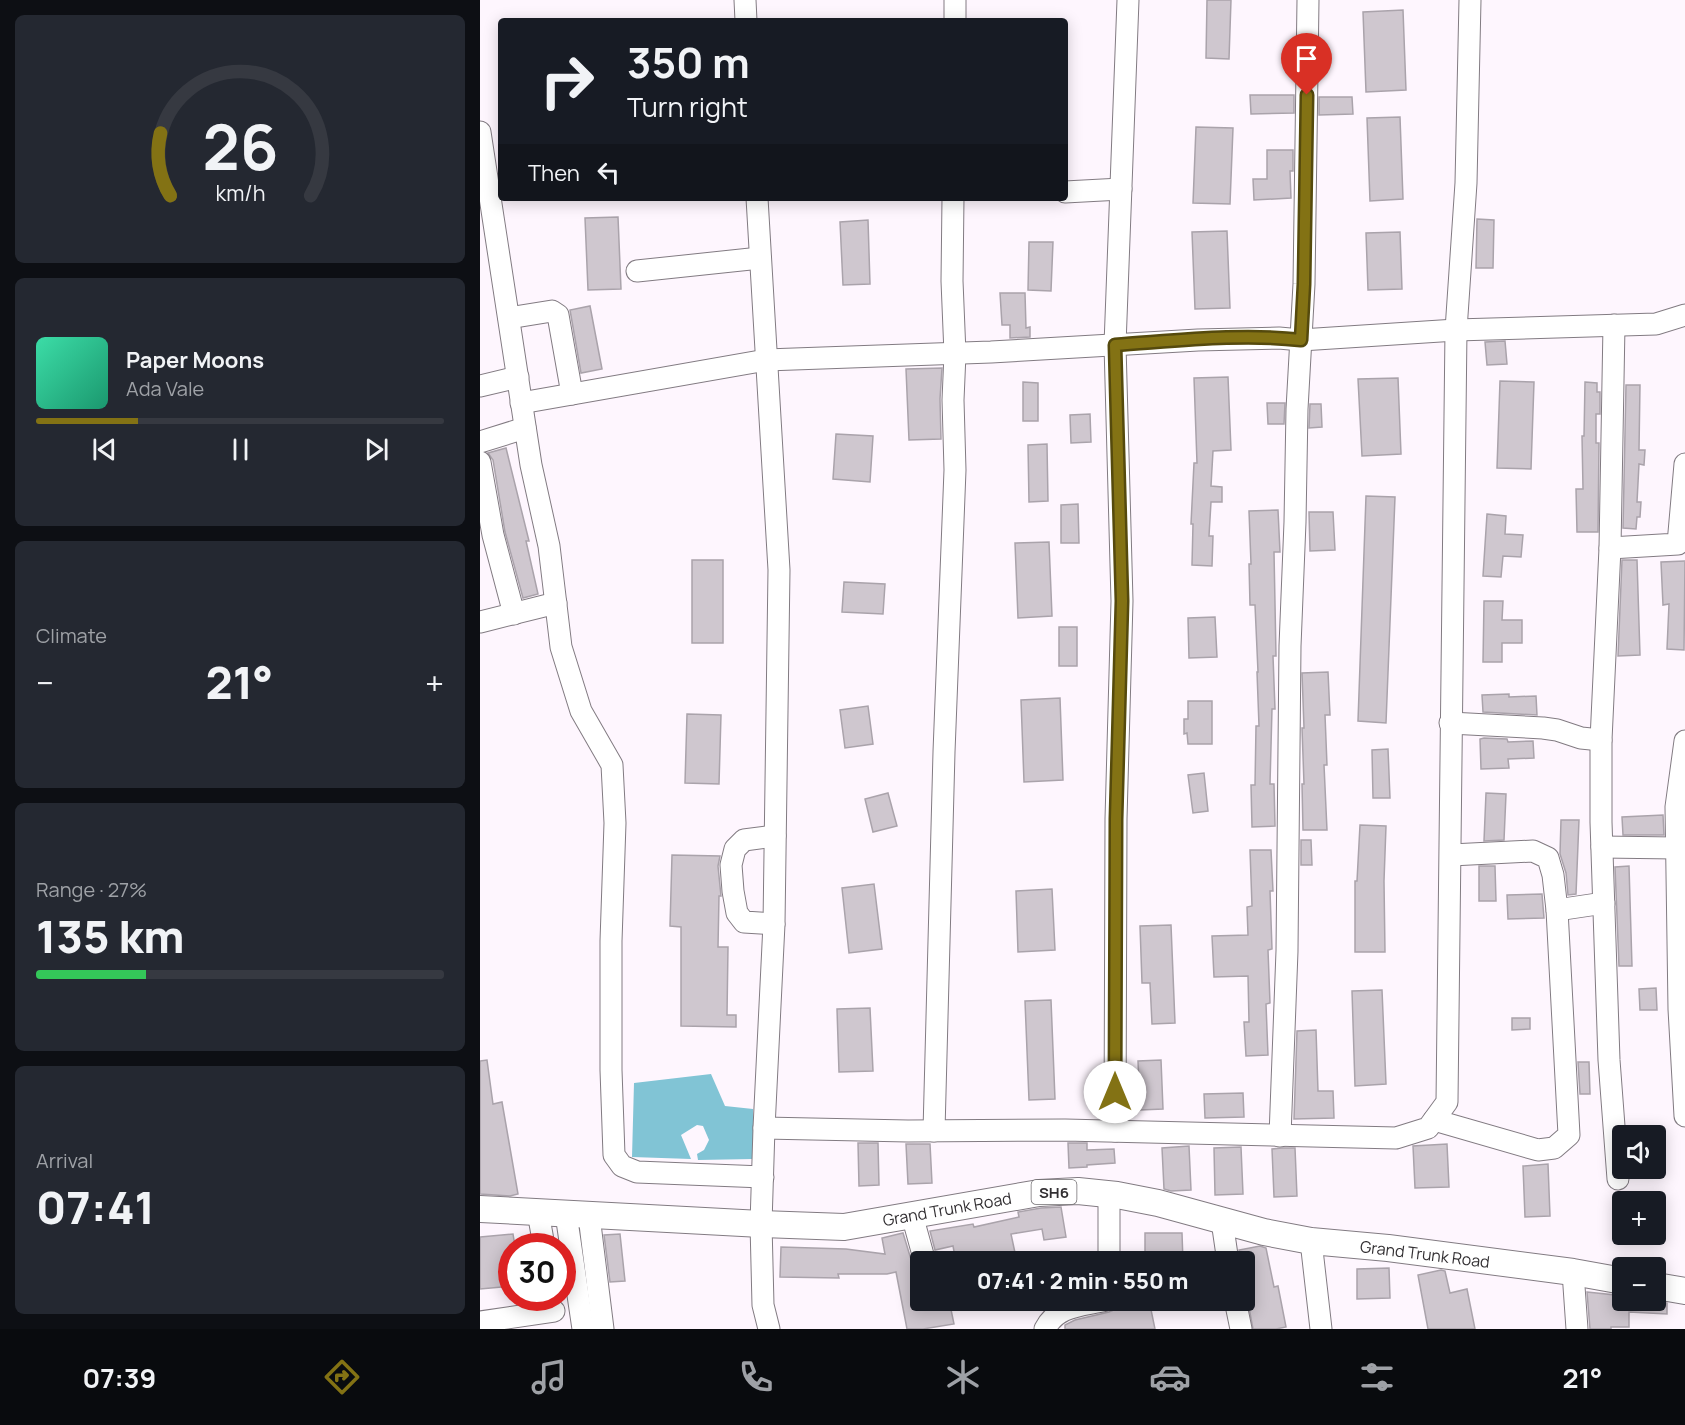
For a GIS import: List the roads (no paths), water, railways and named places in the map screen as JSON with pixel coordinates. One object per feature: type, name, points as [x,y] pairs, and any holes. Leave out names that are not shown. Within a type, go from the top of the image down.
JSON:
[{"type":"main road","name":"Grand Trunk Road","points":[[480,1209],[844,1227],[1039,1193],[1078,1191],[1158,1203],[1264,1233],[1311,1241],[1388,1248],[1612,1279]]},
{"type":"main road","points":[[1666,1288],[1685,1291]]},
{"type":"street","points":[[745,0],[746,18]]},
{"type":"street","points":[[955,0],[955,18]]},
{"type":"street","points":[[1115,1131],[1117,807],[1122,601],[1115,345],[1128,0]]},
{"type":"street","points":[[1280,1136],[1287,951],[1290,646],[1297,409],[1304,272],[1308,0]]},
{"type":"street","points":[[764,1128],[1115,1131],[1396,1138],[1428,1128],[1447,1102],[1456,330],[1466,183],[1470,0]]},
{"type":"street","points":[[480,132],[531,465],[549,546],[561,647],[580,711],[612,765],[615,823],[611,941],[611,1070],[614,1155],[621,1166],[637,1172],[763,1177]]},
{"type":"street","points":[[1068,192],[1121,189]]},
{"type":"street","points":[[757,201],[779,570],[774,924],[761,1224],[763,1305],[769,1329]]},
{"type":"street","points":[[934,1131],[955,470],[953,201]]},
{"type":"street","points":[[637,271],[760,258]]},
{"type":"street","points":[[509,318],[552,311],[558,315],[571,387]]},
{"type":"street","points":[[480,387],[520,390],[571,387],[766,360],[955,354],[1244,339],[1301,340],[1456,330],[1656,324],[1685,315]]},
{"type":"street","points":[[1614,325],[1610,548],[1601,740],[1609,1060],[1614,1125]]},
{"type":"street","points":[[480,442],[525,428]]},
{"type":"street","points":[[480,462],[493,535],[514,614]]},
{"type":"street","points":[[1610,548],[1677,544],[1685,464]]},
{"type":"street","points":[[480,622],[556,603]]},
{"type":"street","points":[[1450,723],[1543,728],[1581,738],[1601,740]]},
{"type":"street","points":[[1685,741],[1676,807],[1676,848],[1682,933],[1685,1116]]},
{"type":"street","points":[[774,924],[744,922],[737,913],[731,865],[735,849],[744,840],[775,836]]},
{"type":"street","points":[[1602,847],[1676,848]]},
{"type":"street","points":[[1434,1120],[1538,1150],[1554,1148],[1569,1135],[1557,910],[1553,875],[1548,858],[1533,850],[1451,855]]},
{"type":"street","points":[[1557,910],[1604,903]]},
{"type":"street","points":[[1109,1194],[1109,1251]]},
{"type":"street","points":[[538,1212],[542,1233]]},
{"type":"street","points":[[577,1215],[583,1329]]},
{"type":"street","points":[[577,1215],[603,1329]]},
{"type":"street","points":[[912,1215],[922,1251]]},
{"type":"street","points":[[1222,1221],[1226,1251]]},
{"type":"street","points":[[1311,1241],[1321,1329]]},
{"type":"street","points":[[1573,1272],[1577,1329]]},
{"type":"street","points":[[1045,1329],[1059,1311]]},
{"type":"street","points":[[1237,1311],[1241,1329]]},
{"type":"street","points":[[480,1322],[555,1312]]},
{"type":"water","points":[[711,1074],[725,1106],[753,1109],[753,1159],[698,1160],[697,1154],[704,1150],[709,1140],[703,1126],[697,1125],[681,1135],[691,1159],[632,1157],[634,1083]]}]
